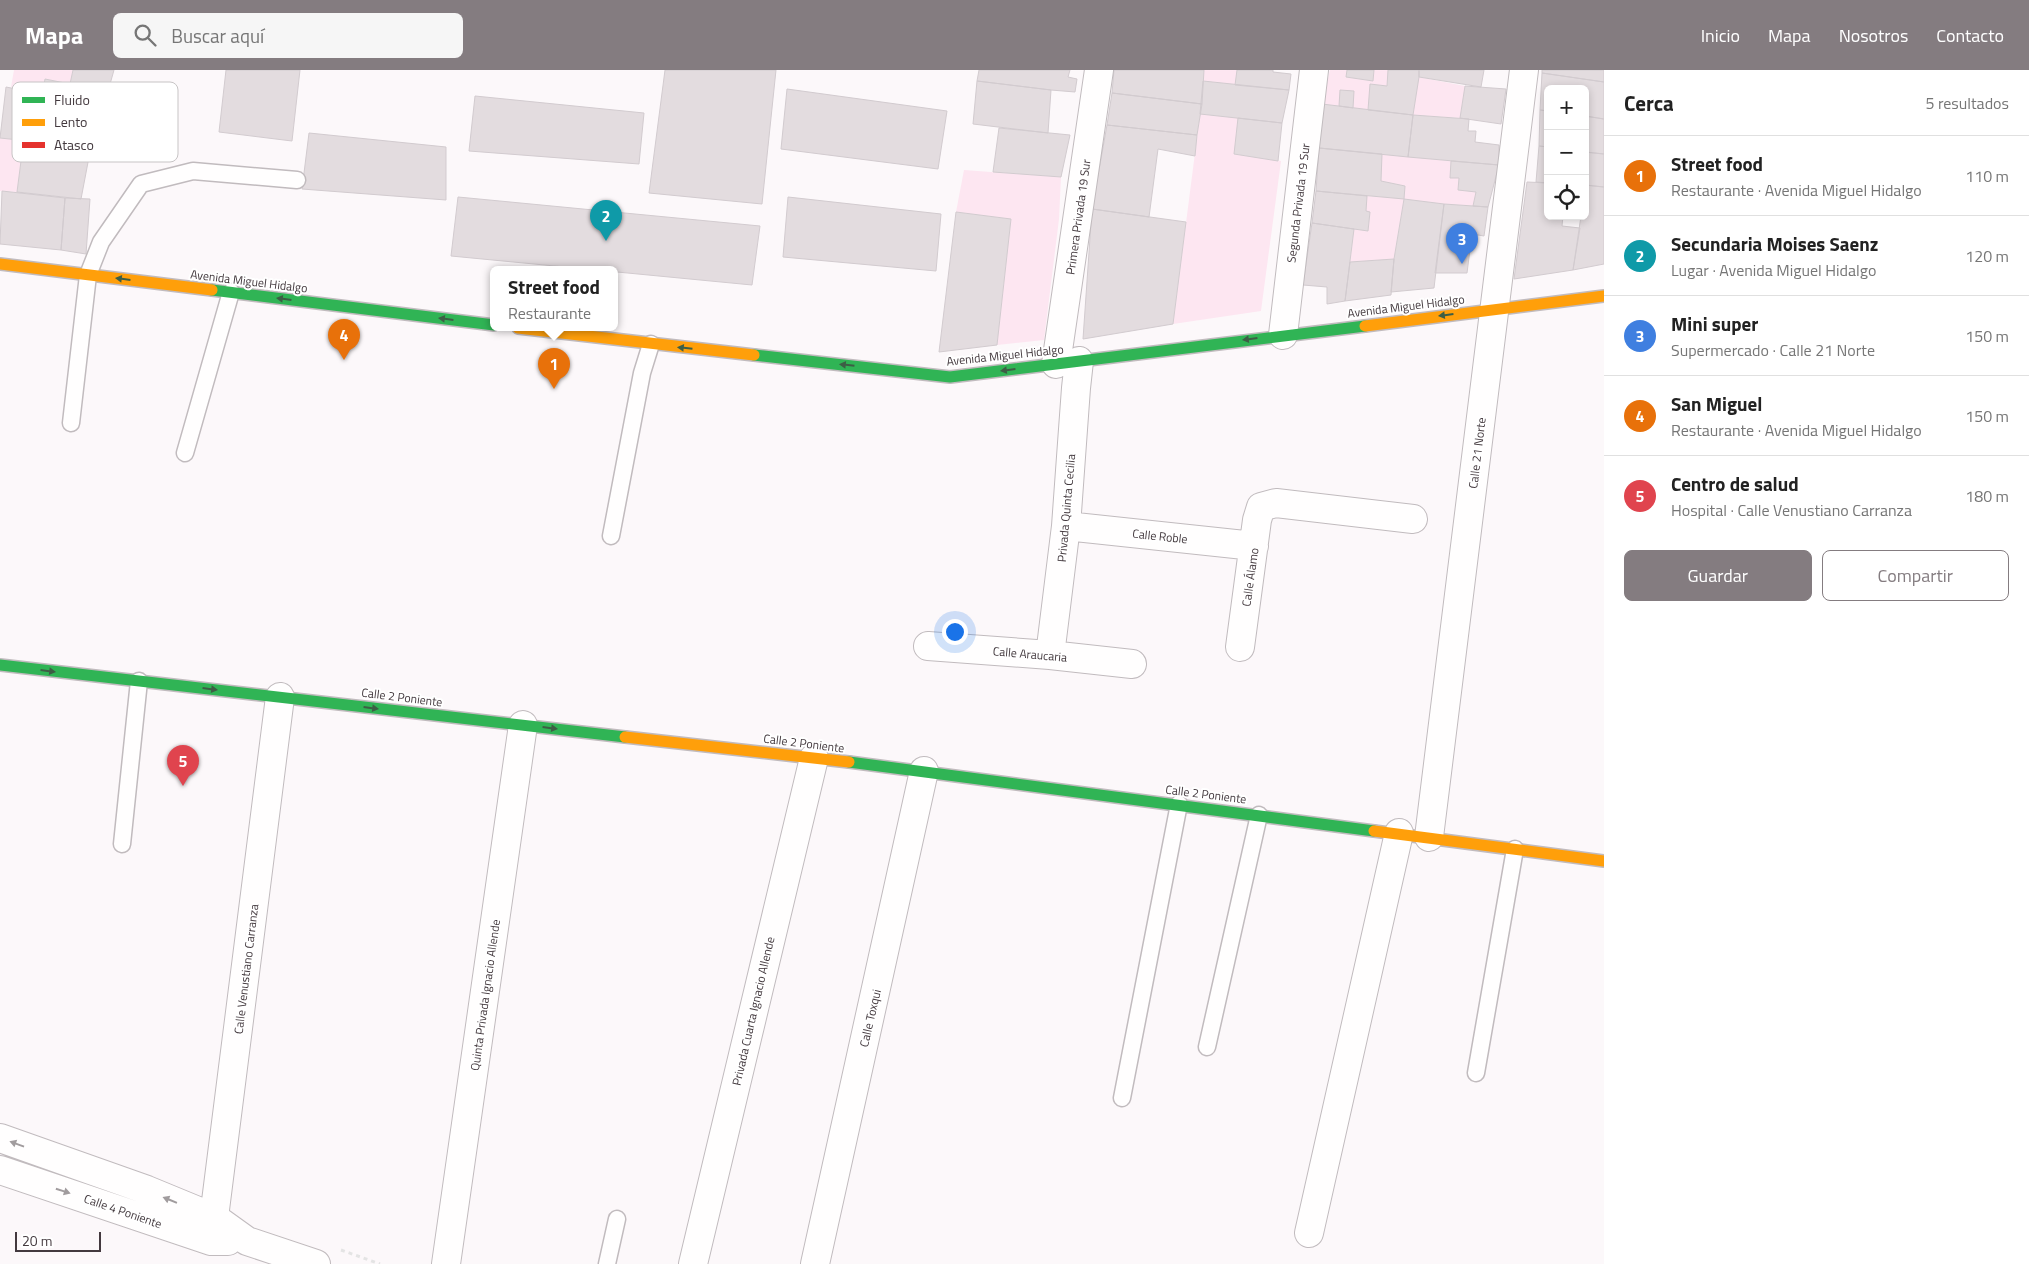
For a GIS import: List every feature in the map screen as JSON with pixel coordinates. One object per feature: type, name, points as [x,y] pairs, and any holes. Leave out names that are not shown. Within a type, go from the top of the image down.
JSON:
[{"type":"street","name":"Primera Privada 19 Sur","points":[[1068,362],[1099,70]]},
{"type":"street","name":"Segunda Privada 19 Sur","points":[[1283,335],[1314,70]]},
{"type":"street","name":"Calle 21 Norte","points":[[1429,837],[1524,70]]},
{"type":"street","name":"Avenida Miguel Hidalgo","points":[[0,264],[490,324]]},
{"type":"street","name":"Avenida Miguel Hidalgo","points":[[543,331],[950,377],[1604,296]]},
{"type":"street","name":"Privada Quinta Cecilia","points":[[1050,654],[1066,526],[1076,388],[1068,362]]},
{"type":"street","name":"Calle Álamo","points":[[1240,646],[1261,507],[1276,504],[1413,518]]},
{"type":"street","name":"Calle Roble","points":[[1066,526],[1254,546]]},
{"type":"street","name":"Calle Araucaria","points":[[928,646],[1050,654],[1132,664]]},
{"type":"street","name":"Calle 2 Poniente","points":[[0,665],[924,771],[1604,861]]},
{"type":"street","name":"Calle Venustiano Carranza","points":[[213,1229],[280,697]]},
{"type":"street","name":"Quinta Privada Ignacio Allende","points":[[446,1264],[523,725]]},
{"type":"street","name":"Privada Cuarta Ignacio Allende","points":[[693,1264],[814,758]]},
{"type":"street","name":"Calle Toxqui","points":[[815,1264],[924,771]]},
{"type":"street","points":[[1309,1233],[1399,833]]},
{"type":"street","points":[[0,1138],[147,1190],[213,1229]]},
{"type":"street","name":"Calle 4 Poniente","points":[[0,1170],[213,1229],[316,1264]]},
{"type":"lane","points":[[71,423],[88,275],[101,242],[141,184],[193,171],[297,180]]},
{"type":"lane","points":[[185,453],[231,292]]},
{"type":"lane","points":[[610,536],[642,373],[651,344]]},
{"type":"lane","points":[[122,844],[139,681]]},
{"type":"lane","points":[[1122,1098],[1179,804]]},
{"type":"lane","points":[[1207,1047],[1259,814]]},
{"type":"lane","points":[[1476,1073],[1515,849]]},
{"type":"lane","points":[[607,1264],[617,1219]]},
{"type":"shaded area","points":[[14,70],[73,70],[70,82],[45,79],[44,82],[12,82],[11,87]]},
{"type":"shaded area","points":[[1204,70],[1237,70],[1235,85],[1203,81]]},
{"type":"shaded area","points":[[1330,70],[1347,70],[1346,77],[1373,81],[1374,70],[1388,70],[1387,86],[1371,84],[1368,110],[1353,108],[1353,91],[1341,90],[1339,106],[1322,104]]},
{"type":"shaded area","points":[[1419,77],[1465,86],[1460,118],[1413,115]]},
{"type":"shaded area","points":[[1200,114],[1238,118],[1234,154],[1281,161],[1261,311],[1173,324]]},
{"type":"shaded area","points":[[0,138],[12,139],[12,162],[21,162],[17,192],[0,191]]},
{"type":"shaded area","points":[[1382,154],[1451,161],[1450,177],[1459,178],[1458,190],[1476,192],[1473,206],[1404,199],[1394,259],[1350,262],[1354,229],[1368,231],[1370,213],[1366,211],[1367,196],[1404,198],[1405,186],[1381,181]]},
{"type":"shaded area","points":[[964,170],[1061,177],[1059,219],[1044,340],[997,345],[1011,219],[956,212]]},
{"type":"building","points":[[73,70],[114,70],[111,82],[70,82]]},
{"type":"building","points":[[226,70],[300,70],[292,141],[219,132]]},
{"type":"building","points":[[665,70],[776,70],[762,204],[649,193]]},
{"type":"building","points":[[979,70],[1070,70],[1068,77],[1077,79],[1075,92],[977,81]]},
{"type":"building","points":[[1114,70],[1204,70],[1202,104],[1112,93]]},
{"type":"building","points":[[1237,70],[1273,70],[1273,72],[1291,74],[1289,90],[1235,85]]},
{"type":"building","points":[[1347,70],[1374,70],[1373,81],[1346,77]]},
{"type":"building","points":[[1388,70],[1419,70],[1413,115],[1368,110],[1370,84],[1387,86]]},
{"type":"building","points":[[1419,70],[1484,70],[1481,87],[1419,77]]},
{"type":"building","points":[[1542,70],[1604,70],[1604,82],[1542,73]]},
{"type":"building","points":[[1542,73],[1604,82],[1604,119],[1589,117],[1589,85],[1544,85],[1544,110],[1540,110]]},
{"type":"building","points":[[45,79],[60,82],[44,82]]},
{"type":"building","points":[[977,81],[1051,90],[1048,133],[973,124]]},
{"type":"building","points":[[1203,81],[1289,90],[1282,123],[1200,114]]},
{"type":"building","points":[[1465,86],[1506,89],[1501,124],[1460,118]]},
{"type":"building","points":[[6,87],[12,88],[12,139],[0,138]]},
{"type":"building","points":[[787,89],[947,111],[938,169],[781,149]]},
{"type":"building","points":[[1340,90],[1354,91],[1353,108],[1339,106]]},
{"type":"building","points":[[1112,93],[1202,104],[1197,135],[1107,125]]},
{"type":"building","points":[[475,96],[644,113],[639,164],[469,151]]},
{"type":"building","points":[[1322,104],[1413,115],[1408,157],[1319,148]]},
{"type":"building","points":[[1540,110],[1544,110],[1544,147],[1539,146]]},
{"type":"building","points":[[1413,115],[1469,119],[1468,131],[1476,131],[1475,142],[1499,145],[1499,165],[1408,157]]},
{"type":"building","points":[[1589,117],[1604,119],[1604,154],[1589,152]]},
{"type":"building","points":[[1238,118],[1282,123],[1278,161],[1234,154]]},
{"type":"building","points":[[1107,125],[1197,135],[1195,156],[1158,149],[1149,217],[1092,209]]},
{"type":"building","points":[[999,128],[1070,135],[1061,177],[993,172]]},
{"type":"building","points":[[309,133],[446,147],[446,200],[302,189]]},
{"type":"building","points":[[1539,146],[1544,147],[1544,183],[1536,182]]},
{"type":"building","points":[[1319,148],[1382,154],[1381,181],[1405,186],[1404,199],[1316,191]]},
{"type":"building","points":[[1589,152],[1604,154],[1604,187],[1589,185]]},
{"type":"building","points":[[1451,161],[1499,165],[1488,207],[1473,206],[1476,192],[1458,190],[1459,178],[1450,178]]},
{"type":"building","points":[[21,162],[88,162],[81,199],[17,192]]},
{"type":"building","points":[[1527,182],[1544,183],[1544,220],[1563,220],[1562,226],[1580,228],[1573,270],[1514,279]]},
{"type":"building","points":[[1589,185],[1604,187],[1604,264],[1573,270],[1580,220],[1589,220]]},
{"type":"building","points":[[2,191],[65,198],[61,250],[0,244]]},
{"type":"building","points":[[1316,191],[1367,196],[1366,211],[1370,212],[1368,231],[1312,223]]},
{"type":"building","points":[[458,197],[760,226],[752,285],[618,272],[618,266],[555,266],[451,256]]},
{"type":"building","points":[[788,197],[941,214],[936,271],[783,257]]},
{"type":"building","points":[[65,198],[90,199],[86,254],[61,250]]},
{"type":"building","points":[[1404,199],[1444,204],[1434,288],[1391,292],[1394,259]]},
{"type":"building","points":[[1444,204],[1488,207],[1484,236],[1472,234],[1467,273],[1435,273]]},
{"type":"building","points":[[1092,209],[1186,222],[1173,324],[1083,339]]},
{"type":"building","points":[[956,212],[1011,219],[997,345],[939,352]]},
{"type":"building","points":[[1312,223],[1354,229],[1345,301],[1327,304],[1327,287],[1303,285]]},
{"type":"building","points":[[1394,259],[1391,295],[1345,301],[1350,262]]},
{"type":"traffic: fast","points":[[212,290],[490,325]]},
{"type":"traffic: fast","points":[[754,355],[950,377],[1365,326]]},
{"type":"traffic: fast","points":[[0,665],[625,737]]},
{"type":"traffic: fast","points":[[849,762],[1374,831]]},
{"type":"traffic: slow","points":[[0,264],[212,290]]},
{"type":"traffic: slow","points":[[1365,326],[1604,296]]},
{"type":"traffic: slow","points":[[544,331],[754,355]]},
{"type":"traffic: slow","points":[[625,737],[849,762]]},
{"type":"traffic: slow","points":[[1374,831],[1604,861]]},
{"type":"place","name":"Secundaria Moises Saenz","points":[[606,241]]},
{"type":"place","name":"Mini super","points":[[1462,264]]},
{"type":"place","name":"San Miguel","points":[[344,360]]},
{"type":"place","name":"Street food","points":[[554,389]]},
{"type":"place","name":"Centro de salud","points":[[183,786]]}]
